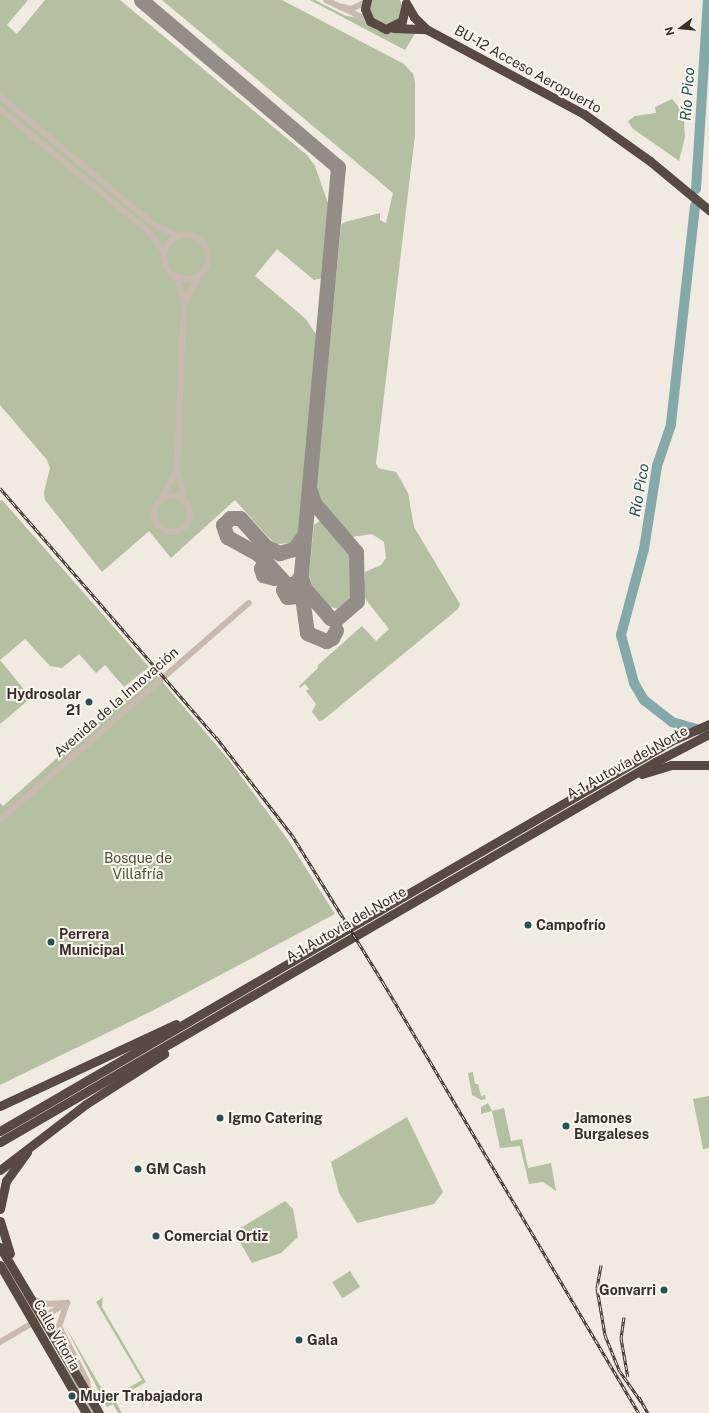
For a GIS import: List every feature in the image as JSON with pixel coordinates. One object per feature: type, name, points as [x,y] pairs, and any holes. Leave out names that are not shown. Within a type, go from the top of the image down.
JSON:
[{"type":"highway","points":[[367,1],[365,9],[370,21]]},
{"type":"highway","points":[[392,28],[402,21],[405,1]]},
{"type":"highway","name":"BU-12 Acceso Aeropuerto","points":[[405,1],[414,17],[426,29],[584,114],[632,148],[709,210]]},
{"type":"highway","name":"BU-12 Acceso Aeropuerto","points":[[370,21],[380,28],[405,26],[426,29]]},
{"type":"highway","name":"A-1 Autovía del Norte","points":[[0,1131],[687,734],[708,724]]},
{"type":"highway","name":"A-1 Autovía del Norte","points":[[0,1142],[523,838],[705,736]]},
{"type":"highway","points":[[523,838],[545,829],[646,772],[671,765],[709,765]]},
{"type":"highway","points":[[0,1106],[245,990]]},
{"type":"highway","points":[[0,1170],[86,1104],[253,1000],[260,991]]},
{"type":"highway","points":[[0,1210],[6,1181],[15,1165],[28,1151],[86,1104]]},
{"type":"highway","points":[[0,1221],[8,1251],[27,1284],[31,1297]]},
{"type":"highway","name":"Calle Vitoria","points":[[0,1247],[99,1413]]},
{"type":"highway","name":"Calle Vitoria","points":[[1,1268],[86,1413]]},
{"type":"street","points":[[326,0],[370,21]]},
{"type":"street","points":[[337,6],[351,9],[367,1]]},
{"type":"street","points":[[0,96],[153,224],[179,236],[193,236],[205,245],[208,252],[207,266],[198,277],[184,304]]},
{"type":"street","points":[[0,109],[148,232],[165,253]]},
{"type":"street","points":[[176,468],[162,498],[156,505],[154,517],[160,528],[171,532],[182,529],[190,519],[189,507],[184,500],[176,468],[184,304],[176,278],[166,267],[165,253],[172,240],[179,236]]},
{"type":"street","points":[[176,278],[191,279],[198,277]]},
{"type":"street","points":[[162,498],[176,496],[184,500]]},
{"type":"street","name":"Avenida de la Innovación","points":[[0,820],[249,603]]},
{"type":"street","name":"Calle Vitoria","points":[[1,1268],[9,1274],[35,1315],[43,1317]]},
{"type":"street","points":[[31,1297],[48,1304],[67,1303]]},
{"type":"street","points":[[0,1342],[67,1303]]},
{"type":"street","points":[[67,1303],[59,1326],[87,1381],[90,1397]]},
{"type":"street","points":[[34,1322],[42,1326],[59,1353],[70,1364]]},
{"type":"green space","points":[[0,0],[28,0],[7,25],[17,34],[45,0],[120,0],[307,155],[315,166],[329,206],[323,278],[314,280],[277,249],[255,276],[306,319],[317,336],[298,532],[291,543],[276,544],[235,500],[171,558],[149,531],[102,572],[45,500],[44,492],[50,468],[47,460],[0,405]]},
{"type":"green space","points":[[162,0],[282,0],[404,64],[413,74],[415,82],[415,135],[376,463],[378,468],[396,472],[402,482],[408,493],[414,527],[460,604],[458,609],[323,720],[319,721],[312,712],[316,704],[306,691],[309,689],[305,684],[300,688],[299,686],[318,668],[318,665],[362,626],[376,641],[389,629],[363,596],[365,572],[381,565],[386,558],[384,542],[372,534],[352,537],[318,498],[316,491],[341,225],[345,222],[380,213],[380,220],[386,223],[393,193]]},
{"type":"green space","points":[[310,0],[315,0],[346,16],[359,18],[378,31],[416,32],[405,50]]},
{"type":"green space","points":[[372,0],[400,0],[403,7],[400,17],[388,25],[375,21],[369,8]]},
{"type":"green space","points":[[672,99],[679,107],[684,121],[685,137],[679,161],[632,128],[628,121],[635,116],[656,113],[655,107]]},
{"type":"green space","points":[[2,500],[149,667],[124,687],[105,665],[96,673],[79,654],[62,668],[50,666],[25,639],[0,660],[0,501]]},
{"type":"green space","points":[[321,520],[349,549],[354,561],[351,597],[339,609],[330,607],[313,588],[309,575],[314,525]]},
{"type":"green space","points":[[0,660],[31,698],[0,724]]},
{"type":"green space","name":"Bosque de Villafría","points":[[154,672],[229,760],[288,840],[335,914],[154,1010],[0,1085],[0,803],[3,806]]},
{"type":"green space","points":[[473,1072],[475,1084],[478,1084],[481,1096],[485,1095],[486,1099],[481,1100],[472,1095],[468,1073]]},
{"type":"green space","points":[[709,1096],[709,1148],[703,1149],[693,1099]]},
{"type":"green space","points":[[488,1103],[492,1111],[481,1114],[481,1107]]},
{"type":"green space","points":[[504,1108],[511,1141],[522,1139],[528,1168],[551,1163],[556,1191],[543,1182],[529,1184],[520,1146],[500,1148],[492,1111]]},
{"type":"green space","points":[[407,1117],[443,1192],[434,1204],[357,1223],[339,1193],[331,1162]]},
{"type":"green space","points":[[285,1201],[293,1209],[298,1237],[281,1253],[252,1263],[234,1232]]},
{"type":"green space","points":[[350,1271],[360,1287],[342,1298],[332,1282]]},
{"type":"green space","points":[[103,1297],[102,1307],[146,1382],[125,1394],[123,1391],[142,1380],[96,1302]]},
{"type":"green space","points":[[64,1324],[106,1396],[112,1394],[122,1413],[118,1413],[113,1404],[107,1407]]},
{"type":"green space","points":[[57,1355],[73,1376],[94,1413],[91,1413]]},
{"type":"waterway","name":"Río Pico","points":[[696,189],[708,0]]},
{"type":"waterway","name":"Río Pico","points":[[695,206],[671,425],[657,466],[644,549],[621,635],[634,683],[644,700],[672,722],[703,731]]},
{"type":"taxiway","points":[[141,0],[338,167],[300,583],[307,633],[326,641],[332,638],[336,630]]},
{"type":"taxiway","points":[[302,580],[305,589],[330,618],[335,620],[357,601],[356,552],[314,503],[310,491]]},
{"type":"taxiway","points":[[301,575],[295,584],[286,584],[258,554],[227,537],[223,525],[230,518],[240,518],[265,546],[279,553],[294,549],[304,535]]},
{"type":"taxiway","points":[[274,578],[263,575],[261,568],[266,562],[285,583],[283,590],[287,597],[296,596],[300,584]]},
{"type":"railway","points":[[0,488],[216,737],[292,835],[384,984],[639,1413]]},
{"type":"railway","points":[[601,1265],[597,1288],[605,1335],[619,1370],[641,1402]]},
{"type":"railway","points":[[624,1317],[621,1338],[628,1376]]},
{"type":"railway","points":[[639,1397],[648,1413]]},
{"type":"place","name":"Hydrosolar 21","points":[[89,702]]},
{"type":"place","name":"Campofrío","points":[[528,925]]},
{"type":"place","name":"Perrera Municipal","points":[[51,942]]},
{"type":"place","name":"Igmo Catering","points":[[220,1118]]},
{"type":"place","name":"Jamones Burgaleses","points":[[566,1126]]},
{"type":"place","name":"GM Cash","points":[[138,1169]]},
{"type":"place","name":"Comercial Ortiz","points":[[156,1236]]},
{"type":"place","name":"Gonvarri","points":[[664,1290]]},
{"type":"place","name":"Gala","points":[[299,1340]]},
{"type":"place","name":"Mujer Trabajadora","points":[[72,1396]]}]
